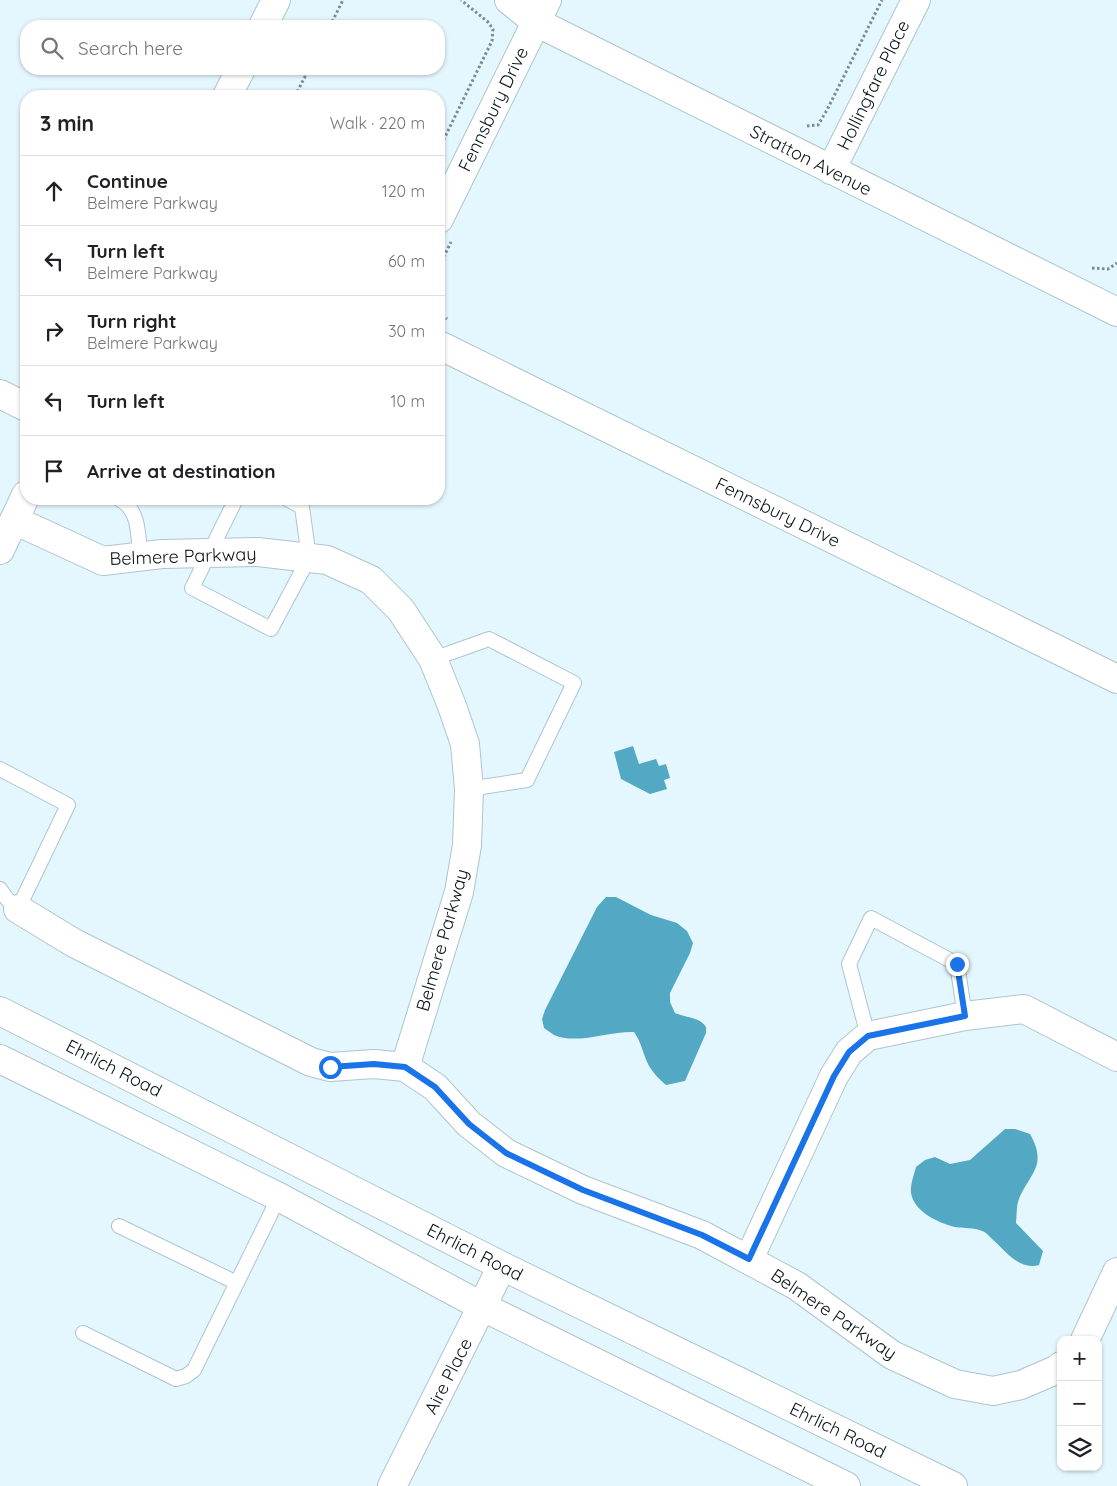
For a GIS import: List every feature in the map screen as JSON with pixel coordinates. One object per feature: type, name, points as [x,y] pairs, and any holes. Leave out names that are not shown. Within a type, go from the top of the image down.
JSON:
[{"type":"street","points":[[266,20],[276,0]]},
{"type":"street","name":"Stratton Avenue","points":[[508,0],[542,11],[831,170],[1117,312]]},
{"type":"street","name":"Hollingfare Place","points":[[831,170],[916,0]]},
{"type":"street","name":"Fennsbury Drive","points":[[445,206],[542,11]]},
{"type":"street","points":[[230,90],[238,75]]},
{"type":"street","name":"Fennsbury Drive","points":[[445,349],[1117,679]]},
{"type":"street","points":[[0,394],[20,404]]},
{"type":"street","points":[[0,550],[21,505]]},
{"type":"street","name":"Belmere Parkway","points":[[14,520],[103,561],[162,554],[258,552],[327,560],[371,580],[401,610],[433,659],[452,706],[465,744],[469,789],[467,845],[459,892],[405,1067]]},
{"type":"street","name":"Belmere Parkway","points":[[9,899],[74,943],[311,1062],[330,1067],[374,1064],[405,1067],[435,1087],[469,1124],[506,1153],[583,1190],[702,1235],[749,1259],[797,1286],[892,1355],[955,1384],[993,1391],[1021,1385],[1057,1369]]},
{"type":"street","points":[[749,1259],[834,1076],[849,1052],[868,1036],[965,1016],[1024,1009],[1117,1057]]},
{"type":"street","name":"Ehrlich Road","points":[[0,1011],[502,1266],[953,1486]]},
{"type":"street","points":[[1,1062],[279,1197],[483,1307],[846,1486]]},
{"type":"street","name":"Aire Place","points":[[392,1486],[502,1266]]},
{"type":"street","points":[[1087,1336],[1117,1272]]},
{"type":"lane","points":[[128,505],[138,524],[140,556]]},
{"type":"lane","points":[[233,505],[192,588],[271,629],[309,558],[302,507],[298,505]]},
{"type":"lane","points":[[433,659],[488,639],[574,683],[527,780],[469,789]]},
{"type":"lane","points":[[0,769],[68,805],[9,899]]},
{"type":"lane","points":[[868,1036],[849,964],[871,918],[957,964],[965,1016]]},
{"type":"lane","points":[[83,1333],[176,1379],[186,1376],[194,1370],[279,1197]]},
{"type":"lane","points":[[119,1226],[237,1283]]},
{"type":"path","points":[[333,20],[343,0]]},
{"type":"path","points":[[445,137],[492,40],[493,28],[461,0]]},
{"type":"path","points":[[805,126],[818,125],[882,0]]},
{"type":"path","points":[[298,90],[306,75]]},
{"type":"path","points":[[1085,264],[1093,268],[1108,269],[1117,263]]},
{"type":"water","points":[[633,746],[639,764],[656,759],[659,766],[666,764],[670,778],[664,780],[667,789],[650,794],[621,779],[614,752]]},
{"type":"water","points":[[606,897],[616,897],[651,915],[677,923],[687,931],[693,943],[670,993],[670,1002],[675,1013],[696,1019],[706,1027],[706,1033],[685,1081],[666,1085],[649,1066],[634,1032],[572,1039],[554,1035],[544,1028],[542,1019],[545,1010],[597,907]]},
{"type":"water","points":[[1005,1129],[1015,1129],[1030,1134],[1035,1145],[1037,1162],[1018,1202],[1016,1223],[1043,1251],[1039,1265],[1025,1265],[1019,1262],[983,1232],[976,1229],[955,1227],[928,1216],[917,1206],[911,1193],[916,1167],[925,1160],[935,1157],[950,1164],[970,1160]]},
{"type":"route","points":[[330,1067],[374,1064],[405,1067],[435,1087],[469,1124],[506,1153],[583,1190],[702,1235],[749,1259],[834,1076],[849,1052],[868,1036],[965,1016],[957,964]]}]
